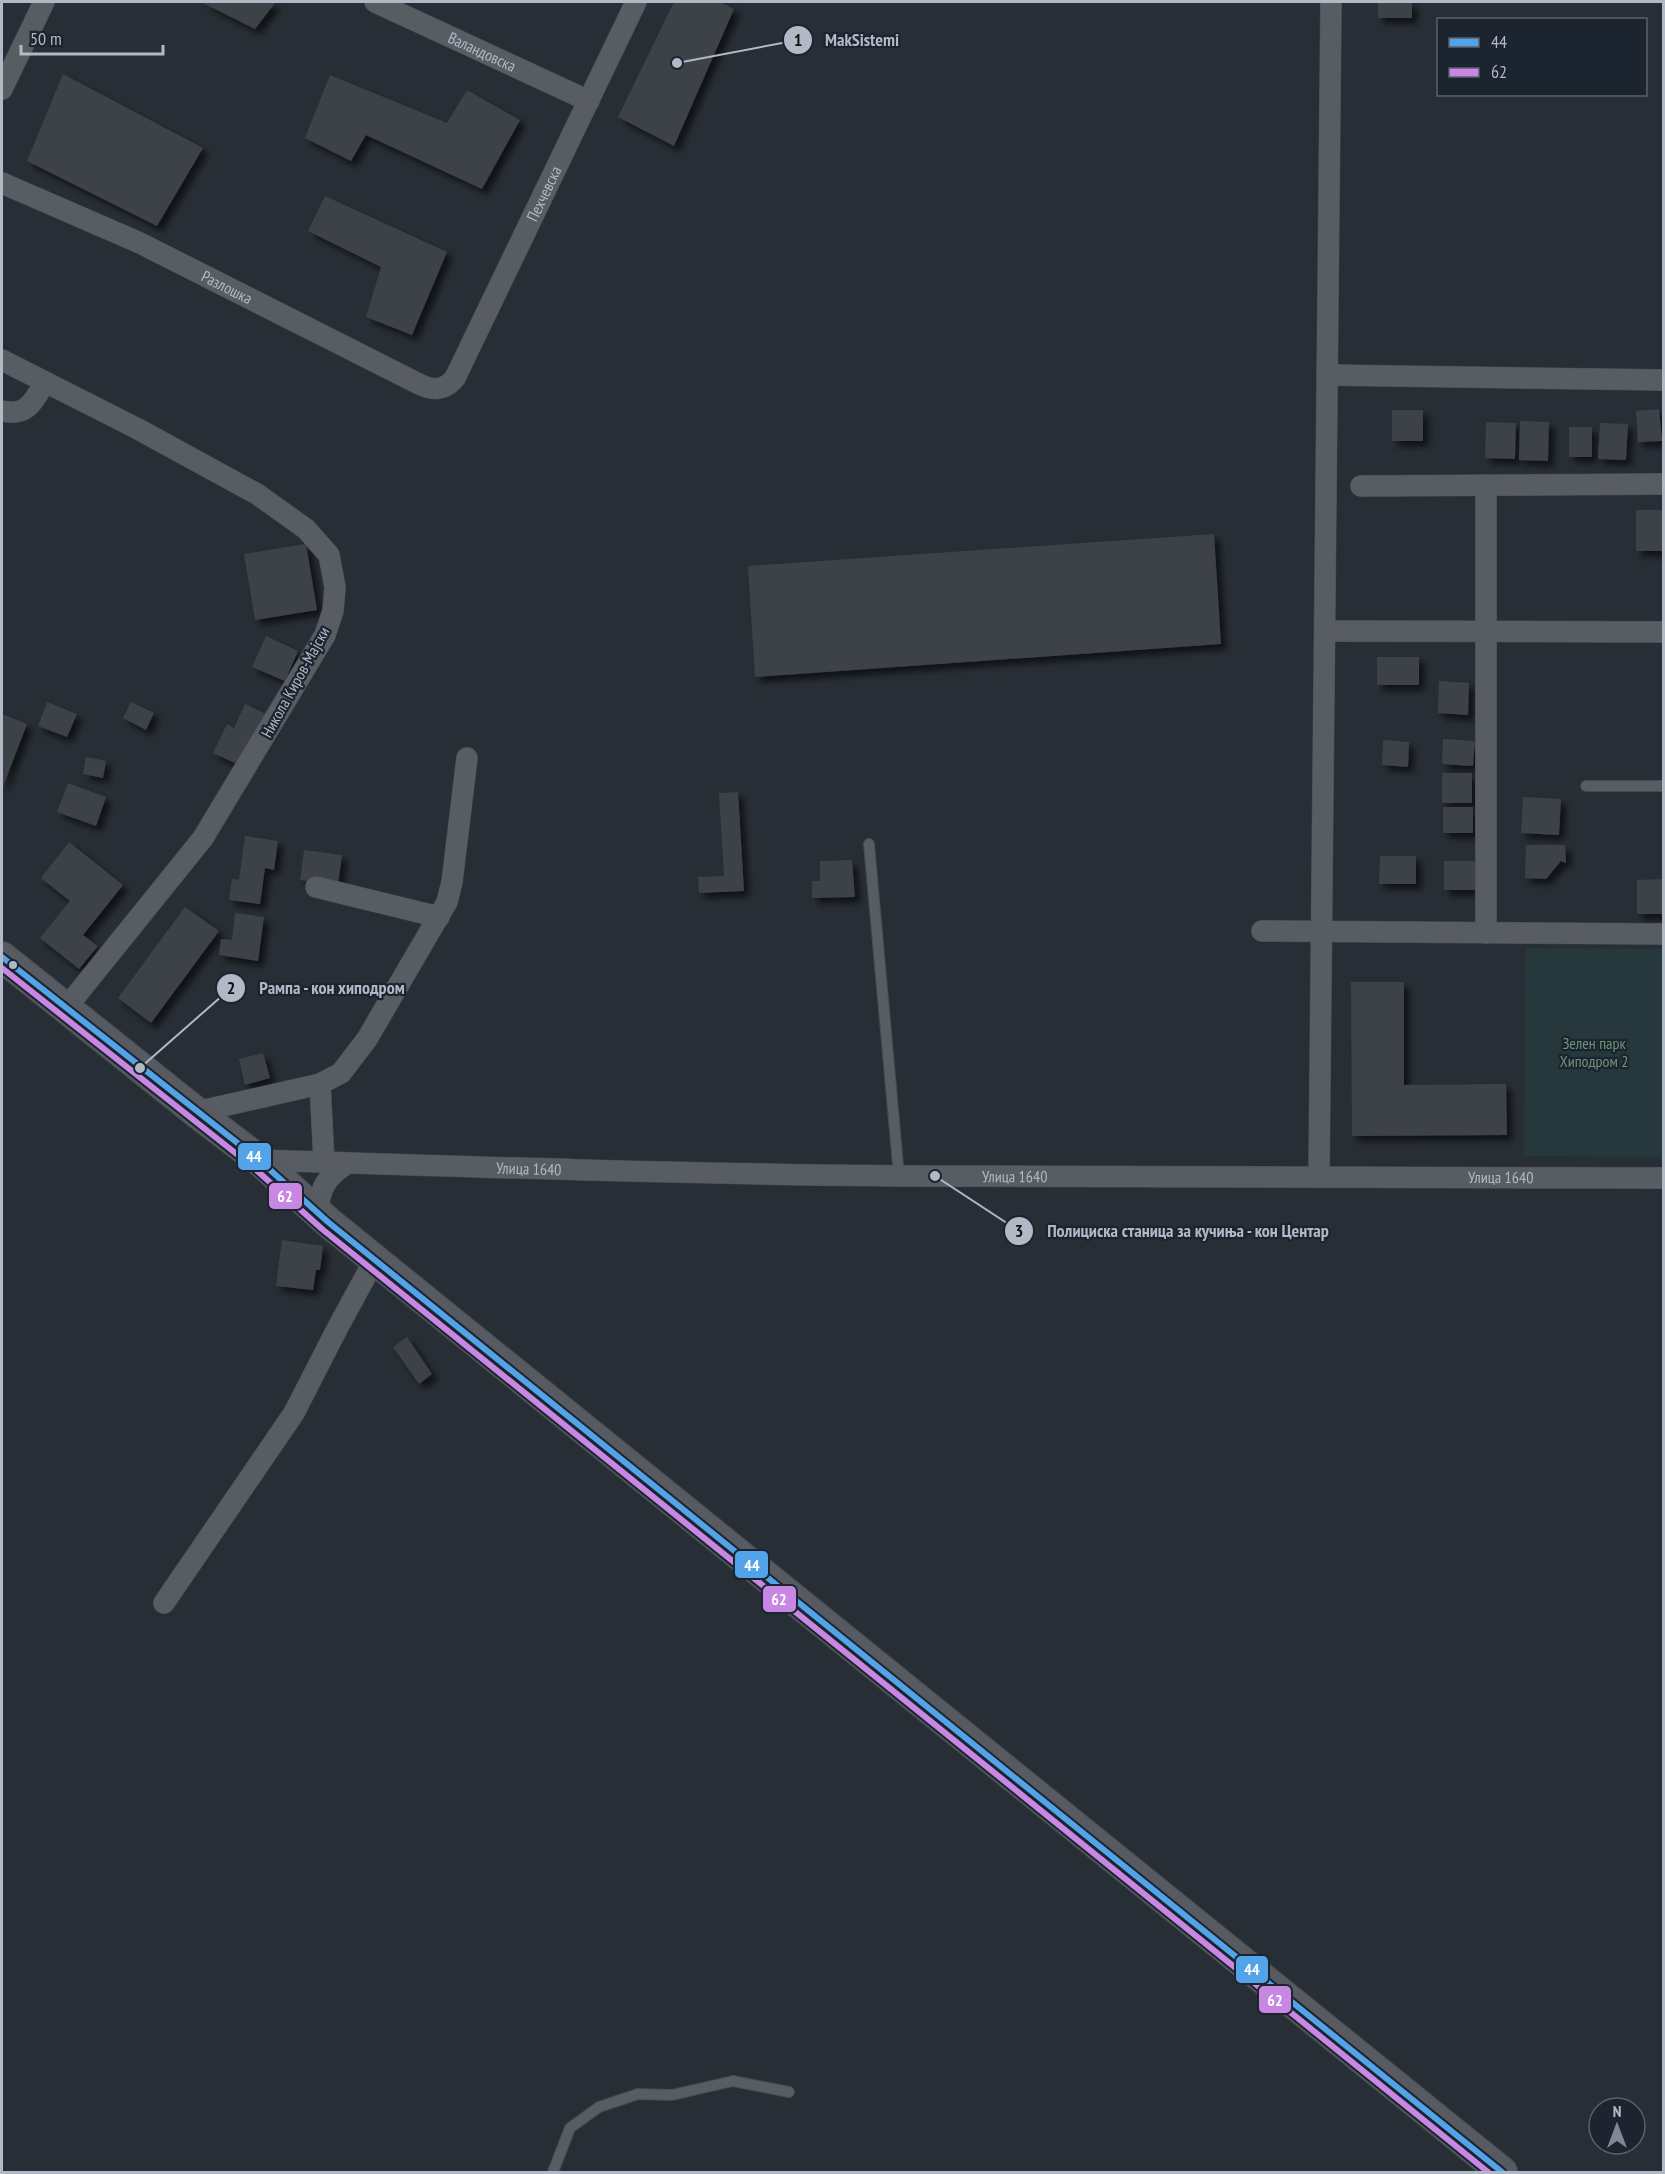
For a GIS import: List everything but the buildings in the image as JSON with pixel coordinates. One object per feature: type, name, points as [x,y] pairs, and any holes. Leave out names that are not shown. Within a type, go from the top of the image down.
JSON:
[{"type":"main road","points":[[2,957],[259,1160],[317,1212],[1502,2172]]},
{"type":"street","points":[[2,88],[44,2]]},
{"type":"street","name":"Валандовска","points":[[375,2],[589,101]]},
{"type":"street","name":"Пехчевска","points":[[448,385],[455,378],[636,2]]},
{"type":"street","points":[[1319,1175],[1331,2]]},
{"type":"street","name":"Разлошка","points":[[2,183],[140,243],[428,388],[436,390],[448,385]]},
{"type":"street","name":"Никола Киров-Мајски","points":[[2,360],[258,494],[306,530],[328,555],[335,587],[333,610],[325,634],[203,838],[66,1008]]},
{"type":"street","points":[[1327,375],[1664,380]]},
{"type":"street","points":[[2,411],[15,413],[25,409],[34,400],[45,382]]},
{"type":"street","points":[[1361,486],[1664,484]]},
{"type":"street","points":[[1486,485],[1486,933]]},
{"type":"street","points":[[1325,631],[1664,632]]},
{"type":"street","points":[[196,1112],[320,1084],[341,1073],[367,1039],[447,902],[452,882],[467,758]]},
{"type":"street","points":[[316,887],[439,916]]},
{"type":"street","points":[[1262,931],[1664,934]]},
{"type":"street","points":[[320,1084],[324,1162]]},
{"type":"street","name":"Улица 1640","points":[[259,1160],[899,1176],[1319,1175],[1664,1178]]},
{"type":"street","points":[[317,1212],[319,1197],[325,1182],[334,1172],[348,1163]]},
{"type":"street","points":[[164,1603],[294,1413],[375,1259]]},
{"type":"lane","points":[[1586,786],[1664,786]]},
{"type":"lane","points":[[869,844],[899,1176]]},
{"type":"lane","points":[[553,2172],[570,2128],[599,2108],[638,2094],[672,2095],[733,2081],[789,2092]]},
{"type":"green space","name":"Зелен парк Хиподром 2","points":[[1526,948],[1663,949],[1663,1157],[1524,1156]]},
{"type":"transit line","name":"44","points":[[2,957],[259,1160],[328,1222],[1502,2172]]},
{"type":"transit line","name":"62","points":[[2,968],[253,1167],[322,1229],[1488,2172]]},
{"type":"place","name":"MakSistemi","points":[[677,63]]},
{"type":"place","name":"Рампа - кон хиподром","points":[[140,1068]]},
{"type":"place","name":"Полициска станица за кучиња - кон Центар","points":[[935,1176]]}]
